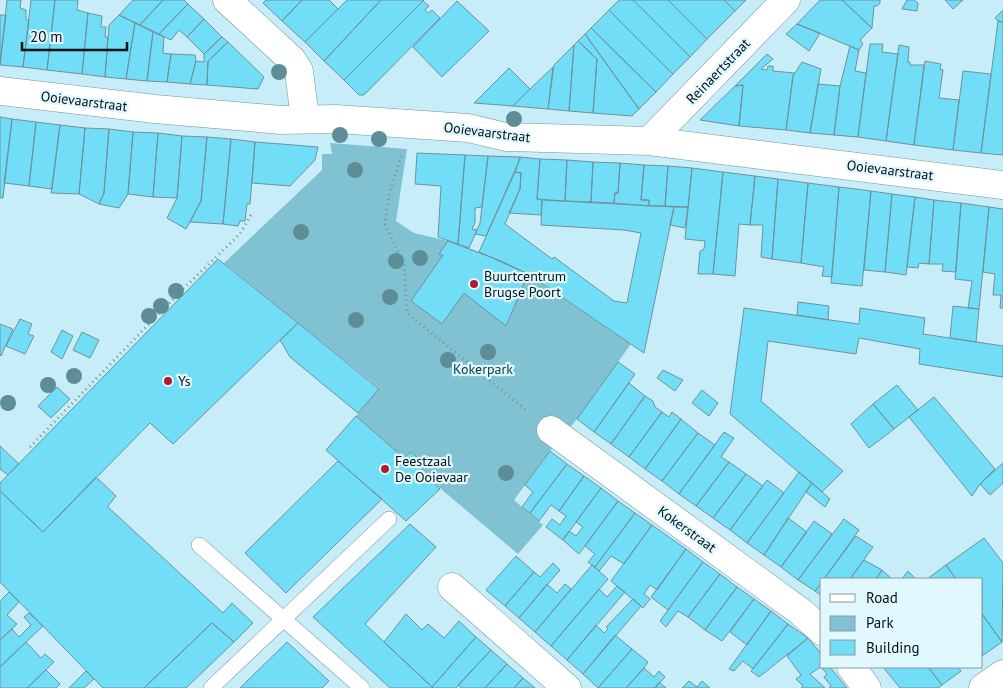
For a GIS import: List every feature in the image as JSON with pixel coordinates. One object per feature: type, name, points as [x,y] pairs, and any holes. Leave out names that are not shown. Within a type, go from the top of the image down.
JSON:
[{"type":"street","points":[[227,0],[292,60],[299,71],[305,119]]},
{"type":"street","name":"Reinaertstraat","points":[[650,141],[786,0]]},
{"type":"street","name":"Ooievaarstraat","points":[[0,92],[154,109],[281,120],[336,119],[468,128],[506,137],[650,141],[1003,185]]},
{"type":"street","name":"Kokerstraat","points":[[551,430],[801,612],[820,629]]},
{"type":"street","points":[[452,587],[567,688]]},
{"type":"street","points":[[852,668],[867,688]]},
{"type":"street","points":[[983,688],[1003,674]]},
{"type":"lane","points":[[211,688],[389,519]]},
{"type":"lane","points":[[199,544],[356,686]]},
{"type":"path","points":[[407,124],[405,146],[388,194],[385,224],[404,265],[407,314],[551,430]]},
{"type":"path","points":[[30,447],[180,292],[240,234],[252,213]]},
{"type":"green space","name":"Kokerpark","points":[[330,143],[407,149],[396,221],[414,233],[448,241],[521,270],[631,344],[577,419],[550,451],[514,500],[543,525],[518,554],[421,472],[426,465],[411,452],[404,458],[356,416],[379,388],[224,263],[322,170],[322,154],[332,154]]},
{"type":"building","points":[[7,0],[21,0],[20,8],[26,10],[26,20],[29,20],[23,67],[0,65]]},
{"type":"building","points":[[31,0],[55,0],[47,70],[23,67]]},
{"type":"building","points":[[55,0],[78,0],[77,10],[88,13],[82,74],[47,70]]},
{"type":"building","points":[[133,0],[163,0],[140,25],[119,15]]},
{"type":"building","points":[[163,0],[184,0],[188,4],[159,34],[140,25]]},
{"type":"building","points":[[266,0],[302,0],[282,21],[263,3]]},
{"type":"building","points":[[302,0],[329,0],[338,9],[305,42],[282,21]]},
{"type":"building","points":[[347,0],[381,0],[324,61],[305,42]]},
{"type":"building","points":[[381,0],[424,0],[344,80],[324,61]]},
{"type":"building","points":[[619,0],[633,0],[690,57],[673,74],[609,10]]},
{"type":"building","points":[[633,0],[668,0],[707,39],[690,57]]},
{"type":"building","points":[[668,0],[724,0],[735,11],[707,39]]},
{"type":"building","points":[[724,0],[746,0],[735,11]]},
{"type":"building","points":[[820,0],[842,0],[872,28],[860,40],[863,44],[859,50],[797,24]]},
{"type":"building","points":[[842,0],[880,0],[877,6],[874,6],[872,28]]},
{"type":"building","points":[[907,0],[914,0],[918,3],[917,11],[902,9]]},
{"type":"building","points":[[945,0],[963,0],[953,9]]},
{"type":"building","points":[[423,1],[429,6],[425,10],[428,13],[432,10],[440,18],[364,95],[359,95],[344,80]]},
{"type":"building","points":[[457,1],[489,31],[442,77],[413,47]]},
{"type":"building","points":[[188,4],[204,19],[187,37],[179,30],[171,40],[159,34]]},
{"type":"building","points":[[609,10],[673,74],[656,92],[591,28]]},
{"type":"building","points":[[1003,10],[1003,22],[998,21],[995,18]]},
{"type":"building","points":[[88,13],[102,16],[101,27],[106,27],[105,37],[108,37],[105,77],[82,74]]},
{"type":"building","points":[[0,15],[6,15],[0,65]]},
{"type":"building","points":[[119,15],[135,23],[126,79],[105,77],[109,25]]},
{"type":"building","points":[[204,19],[222,37],[204,54],[187,37]]},
{"type":"building","points":[[998,21],[1003,22],[1003,155],[981,153]]},
{"type":"building","points":[[135,23],[153,32],[147,81],[126,79]]},
{"type":"building","points":[[797,24],[820,33],[809,51],[786,34]]},
{"type":"building","points":[[591,28],[656,92],[639,109],[585,34]]},
{"type":"building","points":[[153,32],[164,37],[163,53],[171,54],[167,82],[147,81]]},
{"type":"building","points":[[585,34],[639,109],[632,116],[593,113],[597,59],[578,41]]},
{"type":"building","points":[[222,37],[228,42],[208,61],[207,85],[190,84],[196,61],[204,62],[204,54]]},
{"type":"building","points":[[578,41],[597,59],[593,113],[569,111],[574,45]]},
{"type":"building","points":[[228,42],[264,77],[258,89],[207,85],[208,61]]},
{"type":"building","points":[[870,44],[883,44],[882,52],[898,54],[886,141],[858,137]]},
{"type":"building","points":[[574,45],[569,111],[548,109],[554,65]]},
{"type":"building","points":[[899,45],[909,47],[908,62],[910,62],[910,65],[924,65],[914,145],[886,141]]},
{"type":"building","points":[[850,46],[859,50],[855,71],[866,73],[858,137],[834,135],[840,86]]},
{"type":"building","points":[[171,54],[195,55],[196,61],[190,84],[167,82]]},
{"type":"building","points":[[767,54],[773,59],[761,69],[767,70],[768,66],[773,66],[773,71],[795,73],[793,76],[786,130],[739,126],[743,85],[735,86]]},
{"type":"building","points":[[925,61],[941,64],[940,69],[943,70],[939,98],[959,100],[953,150],[914,145]]},
{"type":"building","points":[[802,62],[821,69],[810,133],[786,130],[793,76]]},
{"type":"building","points":[[553,67],[548,109],[513,106],[530,89]]},
{"type":"building","points":[[509,68],[530,89],[513,106],[474,103]]},
{"type":"building","points":[[963,71],[991,74],[981,153],[953,150]]},
{"type":"building","points":[[818,84],[840,86],[834,135],[810,133]]},
{"type":"building","points":[[743,85],[739,126],[700,120],[735,86]]},
{"type":"building","points":[[0,117],[12,119],[3,198],[0,198]]},
{"type":"building","points":[[12,119],[36,122],[29,186],[4,183]]},
{"type":"building","points":[[36,122],[60,125],[52,189],[29,186]]},
{"type":"building","points":[[60,125],[85,128],[79,194],[51,193]]},
{"type":"building","points":[[85,128],[109,129],[104,193],[99,204],[79,194]]},
{"type":"building","points":[[109,129],[133,132],[128,194],[119,208],[99,204],[104,193]]},
{"type":"building","points":[[133,132],[158,133],[153,197],[128,194]]},
{"type":"building","points":[[158,133],[182,136],[177,198],[153,197]]},
{"type":"building","points":[[182,136],[207,137],[201,201],[186,229],[167,218],[177,198]]},
{"type":"building","points":[[207,137],[231,139],[223,224],[190,222],[201,201]]},
{"type":"building","points":[[231,139],[255,142],[250,204],[247,204],[245,221],[240,221],[238,226],[223,224]]},
{"type":"building","points":[[255,142],[318,147],[315,160],[290,186],[277,185],[252,183]]},
{"type":"building","points":[[417,153],[465,155],[458,244],[438,237],[441,186],[415,184]]},
{"type":"building","points":[[465,155],[488,156],[482,207],[475,208],[475,223],[472,229],[477,230],[469,248],[458,244]]},
{"type":"building","points":[[488,156],[520,157],[520,159],[486,236],[475,234],[480,223]]},
{"type":"building","points":[[520,157],[540,159],[537,199],[542,200],[541,215],[509,213],[520,189],[521,173],[515,172]]},
{"type":"building","points":[[540,159],[567,160],[565,201],[537,199]]},
{"type":"building","points":[[567,160],[593,162],[591,202],[565,201]]},
{"type":"building","points":[[593,162],[620,163],[618,193],[615,193],[614,203],[591,202]]},
{"type":"building","points":[[620,163],[644,165],[641,200],[649,200],[649,206],[614,203],[615,193],[618,193]]},
{"type":"building","points":[[644,165],[668,166],[665,206],[649,206],[649,200],[641,200]]},
{"type":"building","points":[[668,166],[692,168],[688,207],[665,206]]},
{"type":"building","points":[[692,168],[723,172],[713,274],[698,274],[700,251],[704,249],[705,241],[685,239]]},
{"type":"building","points":[[515,172],[521,173],[520,189],[505,224],[614,301],[627,303],[641,233],[624,230],[541,225],[542,200],[674,207],[644,353],[528,274],[479,252]]},
{"type":"building","points":[[723,172],[755,176],[750,225],[739,224],[735,276],[713,274]]},
{"type":"building","points":[[755,176],[778,179],[772,259],[761,257],[763,225],[750,225]]},
{"type":"building","points":[[778,179],[808,183],[801,263],[772,259]]},
{"type":"building","points":[[808,183],[839,187],[832,277],[822,276],[824,267],[801,263]]},
{"type":"building","points":[[839,187],[871,191],[862,286],[831,283]]},
{"type":"building","points":[[871,191],[892,194],[885,272],[864,270]]},
{"type":"building","points":[[892,194],[915,197],[906,275],[885,272]]},
{"type":"building","points":[[915,197],[934,200],[929,264],[919,263],[918,268],[907,267]]},
{"type":"building","points":[[934,200],[961,203],[956,272],[942,271],[943,264],[929,264]]},
{"type":"building","points":[[961,203],[989,207],[979,309],[968,308],[972,281],[955,279]]},
{"type":"building","points":[[674,207],[688,207],[685,228],[670,225]]},
{"type":"building","points":[[989,207],[1003,209],[1003,308],[1000,308],[1001,295],[993,295],[995,274],[983,272]]},
{"type":"building","name":"Buurtcentrum Brugse Poort","points":[[448,241],[501,261],[528,274],[506,326],[464,293],[442,324],[411,301],[443,255],[439,254]]},
{"type":"building","name":"Ys","points":[[218,259],[298,323],[173,444],[150,423],[43,532],[0,491],[0,483]]},
{"type":"building","points":[[798,302],[829,306],[828,320],[797,315]]},
{"type":"building","points":[[953,306],[979,309],[976,342],[950,338]]},
{"type":"building","points":[[744,308],[859,324],[860,308],[925,318],[923,334],[1003,346],[1003,377],[919,364],[920,349],[859,338],[856,354],[768,341],[761,401],[843,471],[822,492],[730,414]]},
{"type":"building","points":[[20,319],[32,324],[28,334],[34,336],[25,354],[6,346]]},
{"type":"building","points":[[298,323],[379,389],[358,413],[290,357],[280,340]]},
{"type":"building","points":[[0,324],[13,329],[1,356],[0,355]]},
{"type":"building","points":[[62,330],[73,336],[62,359],[51,352]]},
{"type":"building","points":[[82,332],[99,340],[90,358],[73,350]]},
{"type":"building","points":[[618,362],[635,374],[594,432],[577,419]]},
{"type":"building","points":[[663,370],[683,380],[675,391],[657,378]]},
{"type":"building","points":[[629,383],[645,396],[611,444],[594,432]]},
{"type":"building","points":[[897,385],[918,410],[894,429],[873,404]]},
{"type":"building","points":[[57,387],[70,399],[51,418],[38,406]]},
{"type":"building","points":[[702,390],[718,403],[709,416],[692,403]]},
{"type":"building","points":[[645,396],[653,401],[655,407],[662,412],[629,457],[611,444]]},
{"type":"building","points":[[934,397],[995,469],[980,484],[972,496],[909,417]]},
{"type":"building","points":[[873,404],[894,429],[869,448],[851,424]]},
{"type":"building","points":[[662,412],[669,417],[672,412],[681,419],[645,469],[629,457]]},
{"type":"building","name":"Feestzaal De Ooievaar","points":[[356,416],[404,458],[411,452],[426,465],[421,472],[440,489],[406,521],[326,450]]},
{"type":"building","points":[[681,419],[698,433],[662,481],[645,469]]},
{"type":"building","points":[[724,432],[734,438],[721,457],[729,462],[696,506],[679,494]]},
{"type":"building","points":[[698,433],[715,445],[679,494],[662,481]]},
{"type":"building","points":[[0,446],[19,464],[8,475],[0,469]]},
{"type":"building","points":[[550,451],[567,464],[530,513],[522,507],[533,492],[525,485]]},
{"type":"building","points":[[338,461],[382,499],[286,593],[245,553]]},
{"type":"building","points":[[729,462],[746,474],[713,518],[696,506]]},
{"type":"building","points":[[1003,463],[1003,483],[990,495],[980,484]]},
{"type":"building","points":[[567,464],[584,476],[559,511],[551,505],[539,521],[530,513]]},
{"type":"building","points":[[799,472],[812,483],[764,555],[747,543]]},
{"type":"building","points":[[746,474],[763,486],[730,530],[713,518]]},
{"type":"building","points":[[584,476],[601,488],[563,540],[546,527],[552,519],[560,525],[566,516],[559,511]]},
{"type":"building","points":[[96,477],[116,496],[108,506],[109,508],[223,613],[232,603],[253,623],[234,642],[212,623],[144,688],[103,688],[0,582],[0,491],[43,532]]},
{"type":"building","points":[[767,480],[784,493],[747,543],[730,530]]},
{"type":"building","points":[[812,483],[830,499],[825,507],[806,492]]},
{"type":"building","points":[[601,488],[618,501],[579,554],[563,540],[569,531],[576,536],[583,527],[576,522]]},
{"type":"building","points":[[618,501],[635,513],[595,567],[588,562],[595,554],[585,546]]},
{"type":"building","points":[[635,513],[652,525],[624,564],[611,556],[599,571],[595,567]]},
{"type":"building","points":[[788,518],[807,532],[781,567],[764,555]]},
{"type":"building","points":[[844,519],[859,530],[825,578],[820,578],[820,585],[815,591],[798,580]]},
{"type":"building","points":[[814,521],[832,534],[798,580],[781,567]]},
{"type":"building","points":[[410,524],[436,547],[365,624],[433,688],[390,688],[313,617]]},
{"type":"building","points":[[652,525],[686,549],[657,590],[650,585],[644,594],[650,599],[643,608],[611,581]]},
{"type":"building","points":[[856,536],[873,547],[851,578],[825,578]]},
{"type":"building","points":[[984,538],[1003,563],[1002,642],[983,615],[983,578],[955,578],[946,565]]},
{"type":"building","points":[[686,549],[703,562],[668,610],[651,597]]},
{"type":"building","points":[[516,556],[534,572],[505,606],[486,590]]},
{"type":"building","points":[[864,560],[882,570],[877,578],[851,578]]},
{"type":"building","points":[[703,562],[720,574],[688,617],[678,611],[666,627],[660,621]]},
{"type":"building","points":[[553,563],[560,570],[519,618],[505,606],[534,572],[540,577]]},
{"type":"building","points":[[592,565],[608,579],[551,646],[535,632]]},
{"type":"building","points":[[946,565],[955,578],[928,578]]},
{"type":"building","points":[[882,570],[891,578],[877,578]]},
{"type":"building","points":[[908,571],[915,578],[903,578]]},
{"type":"building","points":[[720,574],[737,587],[705,630],[688,617]]},
{"type":"building","points":[[547,584],[557,593],[565,584],[571,589],[535,632],[519,618]]},
{"type":"building","points":[[820,585],[820,595],[815,591]]},
{"type":"building","points":[[617,586],[625,592],[567,660],[551,646],[599,589],[607,597]]},
{"type":"building","points":[[737,587],[754,599],[722,641],[705,630]]},
{"type":"building","points":[[9,592],[19,602],[7,615],[17,624],[0,640],[0,601]]},
{"type":"building","points":[[633,599],[641,606],[583,674],[567,660],[596,625],[604,633],[608,629],[606,627]]},
{"type":"building","points":[[754,599],[771,611],[747,645],[730,632]]},
{"type":"building","points":[[771,611],[788,624],[753,669],[743,661],[734,671],[729,669]]},
{"type":"building","points":[[29,613],[43,626],[0,667],[0,640],[12,629],[19,637],[31,625],[24,617]]},
{"type":"building","points":[[406,614],[422,630],[428,624],[444,638],[459,621],[476,637],[432,687],[384,642]]},
{"type":"building","points":[[983,615],[1002,642],[983,655]]},
{"type":"building","points":[[212,623],[234,642],[186,688],[144,688]]},
{"type":"building","points":[[788,624],[808,638],[759,677],[751,671]]},
{"type":"building","points":[[615,635],[632,649],[598,688],[583,674]]},
{"type":"building","points":[[476,637],[491,650],[456,688],[433,688],[432,687]]},
{"type":"building","points":[[808,638],[820,653],[820,667],[810,674],[825,688],[801,688],[803,686],[796,679],[801,675],[787,656]]},
{"type":"building","points":[[26,642],[41,658],[45,654],[54,662],[27,688],[0,688],[0,667]]},
{"type":"building","points":[[287,642],[329,681],[322,688],[240,688]]},
{"type":"building","points":[[632,649],[648,662],[644,668],[626,688],[598,688]]},
{"type":"building","points":[[491,650],[507,664],[485,688],[461,688],[458,685]]},
{"type":"building","points":[[507,664],[523,678],[514,688],[485,688]]},
{"type":"building","points":[[644,668],[654,677],[659,671],[665,677],[655,688],[626,688]]},
{"type":"building","points":[[822,668],[831,668],[847,688],[829,688],[831,686],[824,677],[827,674]]},
{"type":"building","points":[[884,668],[929,668],[942,685],[938,688],[900,688]]},
{"type":"building","points":[[929,668],[959,668],[961,671],[942,685]]},
{"type":"building","points":[[46,670],[60,684],[56,688],[27,688]]},
{"type":"building","points":[[86,671],[94,679],[84,688],[69,688]]},
{"type":"building","points":[[523,678],[535,688],[514,688]]},
{"type":"building","points":[[689,681],[697,687],[702,681],[710,688],[682,688]]},
{"type":"building","points":[[659,682],[666,688],[655,688]]},
{"type":"place","name":"Buurtcentrum Brugse Poort","points":[[474,284]]},
{"type":"place","name":"Ys","points":[[168,381]]},
{"type":"place","name":"Feestzaal De Ooievaar","points":[[385,469]]}]
